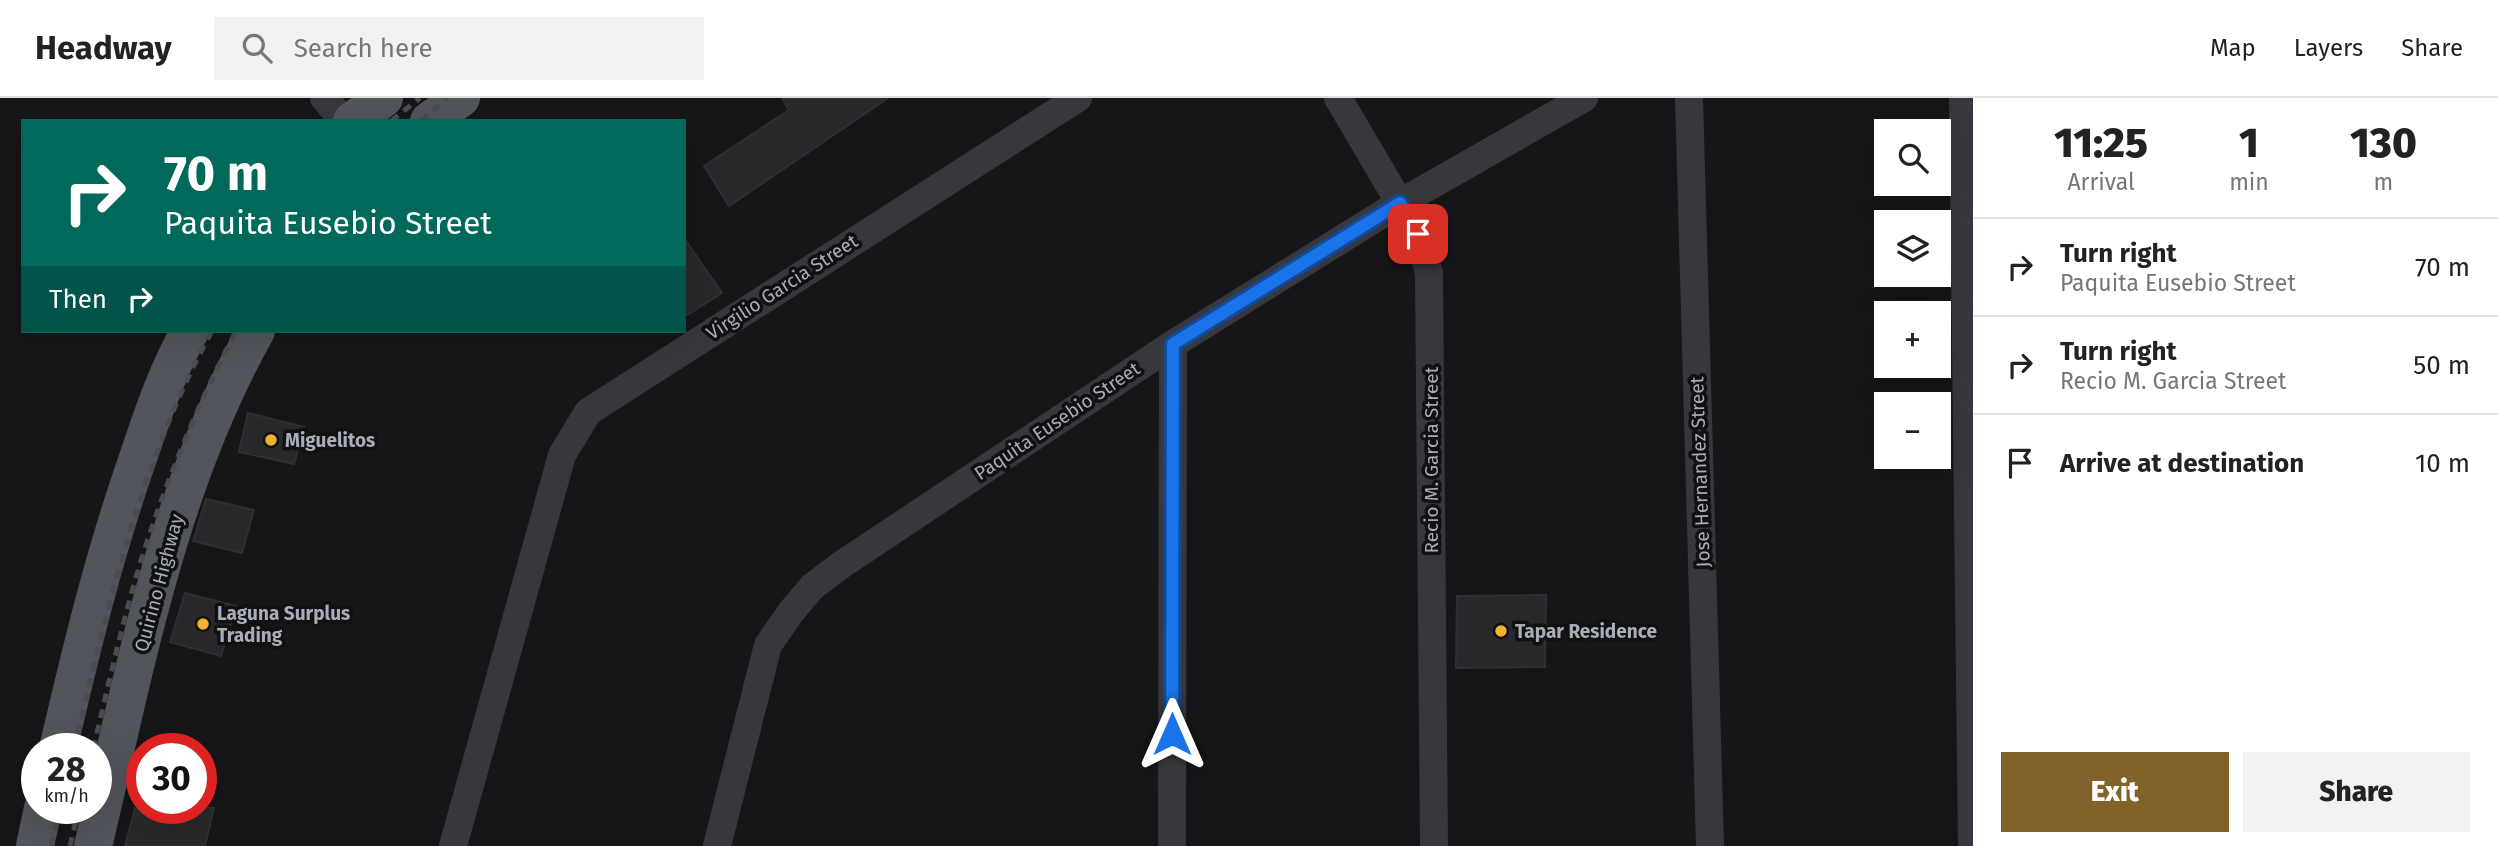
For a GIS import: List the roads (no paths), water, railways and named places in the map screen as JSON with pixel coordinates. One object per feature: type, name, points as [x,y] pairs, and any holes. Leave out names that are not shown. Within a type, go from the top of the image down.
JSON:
[{"type":"main road","points":[[355,119],[384,98]]},
{"type":"main road","points":[[432,119],[461,98]]},
{"type":"main road","points":[[62,733],[117,517],[149,425],[189,333]]},
{"type":"main road","name":"Quirino Highway","points":[[93,846],[169,535],[200,449],[236,366],[255,333]]},
{"type":"main road","points":[[35,846],[40,824]]},
{"type":"street","points":[[324,98],[342,119]]},
{"type":"street","name":"Virgilio Garcia Street","points":[[453,846],[562,455],[588,412],[1078,98]]},
{"type":"street","name":"Recio M. Garcia Street","points":[[1338,98],[1418,234],[1429,273],[1434,846]]},
{"type":"street","name":"Paquita Eusebio Street","points":[[717,846],[768,645],[812,587],[1173,344],[1400,203],[1584,98]]},
{"type":"street","name":"Jose Hernandez Street","points":[[1689,98],[1710,846]]},
{"type":"street","points":[[1964,98],[1972,846]]},
{"type":"street","points":[[1172,846],[1173,344]]},
{"type":"railway","points":[[394,119],[420,98]]},
{"type":"railway","points":[[423,119],[448,98]]},
{"type":"railway","points":[[78,733],[114,588],[146,482],[165,430],[211,333]]},
{"type":"railway","points":[[97,733],[127,609],[152,527],[190,428],[235,333]]},
{"type":"railway","points":[[51,846],[56,824]]},
{"type":"railway","points":[[70,846],[75,824]]},
{"type":"place","name":"Miguelitos","points":[[271,440]]},
{"type":"place","name":"Laguna Surplus Trading","points":[[203,624]]},
{"type":"place","name":"Tapar Residence","points":[[1501,631]]}]
